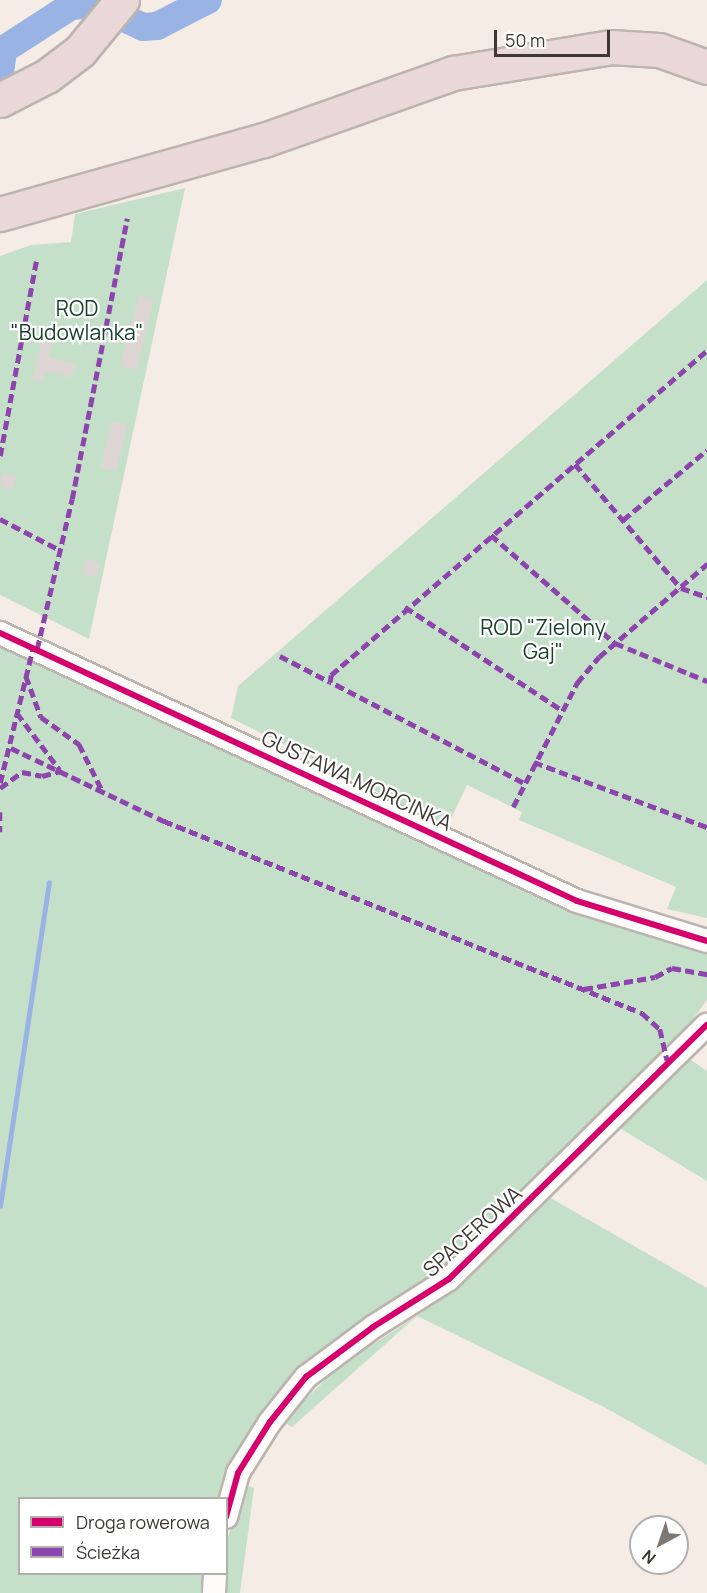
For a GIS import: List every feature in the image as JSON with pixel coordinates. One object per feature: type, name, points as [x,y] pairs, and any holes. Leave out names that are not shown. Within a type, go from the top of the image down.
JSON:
[{"type":"highway","points":[[0,100],[48,76],[80,51],[122,0]]},
{"type":"highway","points":[[0,214],[264,140],[453,73],[611,46],[659,50],[707,67]]},
{"type":"street","name":"GUSTAWA MORCINKA","points":[[0,633],[577,901],[707,941]]},
{"type":"street","name":"SPACEROWA","points":[[228,1510],[238,1473],[270,1422],[306,1377],[373,1327],[449,1280],[707,1026]]},
{"type":"street","points":[[214,1593],[215,1575]]},
{"type":"green space","name":"ROD \"Budowlanka\"","points":[[185,188],[89,639],[0,595],[0,256],[31,245],[71,242],[75,214]]},
{"type":"green space","name":"ROD \"Zielony Gaj\"","points":[[707,280],[707,918],[667,909],[676,887],[519,820],[522,812],[467,785],[447,827],[231,718],[238,686]]},
{"type":"green space","points":[[0,641],[549,899],[637,932],[707,950],[707,1000],[681,1035],[460,1259],[318,1359],[226,1497],[18,1497],[18,1575],[209,1575],[208,1593],[0,1593]]},
{"type":"green space","points":[[684,1055],[707,1071],[707,1181],[618,1127]]},
{"type":"green space","points":[[549,1197],[707,1288],[707,1465],[602,1406],[417,1316],[488,1257]]},
{"type":"green space","points":[[417,1316],[292,1427],[283,1422],[338,1367]]},
{"type":"green space","points":[[246,1485],[254,1488],[240,1593],[220,1593],[221,1575],[228,1575],[228,1537]]},
{"type":"building","points":[[139,295],[153,300],[137,370],[120,366]]},
{"type":"building","points":[[45,326],[57,330],[49,357],[76,364],[72,378],[47,371],[41,382],[32,380]]},
{"type":"building","points":[[112,421],[128,425],[116,471],[100,468]]},
{"type":"building","points":[[3,473],[16,477],[11,490],[0,486]]},
{"type":"building","points":[[86,559],[100,563],[96,578],[82,573]]},
{"type":"waterway","points":[[0,74],[3,50],[71,6],[94,4],[143,27],[157,26],[208,0]]},
{"type":"waterway","points":[[0,1206],[49,883]]},
{"type":"marked path","points":[[37,649],[72,499],[127,218]]},
{"type":"marked path","points":[[0,456],[36,261]]},
{"type":"marked path","points":[[523,783],[330,682],[331,675],[707,350]]},
{"type":"marked path","points":[[623,520],[707,450]]},
{"type":"marked path","points":[[575,464],[681,588],[707,597]]},
{"type":"marked path","points":[[0,519],[60,550]]},
{"type":"marked path","points":[[491,535],[615,643],[707,681]]},
{"type":"marked path","points":[[513,807],[577,683],[599,657],[707,564]]},
{"type":"marked path","points":[[405,607],[560,709]]},
{"type":"marked path","points":[[0,783],[33,648]]},
{"type":"marked path","points":[[280,656],[330,682]]},
{"type":"marked path","points":[[26,676],[41,717],[79,744],[103,792]]},
{"type":"marked path","points":[[17,713],[60,770]]},
{"type":"marked path","points":[[11,748],[164,821],[642,1013],[660,1029],[667,1060]]},
{"type":"marked path","points":[[534,762],[707,827]]},
{"type":"marked path","points":[[0,788],[22,772],[42,776],[61,771]]},
{"type":"marked path","points":[[0,812],[0,832]]},
{"type":"marked path","points":[[584,989],[655,977],[672,968],[707,974]]},
{"type":"cycle path","points":[[0,633],[577,901],[707,941]]},
{"type":"cycle path","points":[[228,1510],[238,1473],[270,1422],[306,1377],[373,1327],[449,1279],[707,1025]]}]
